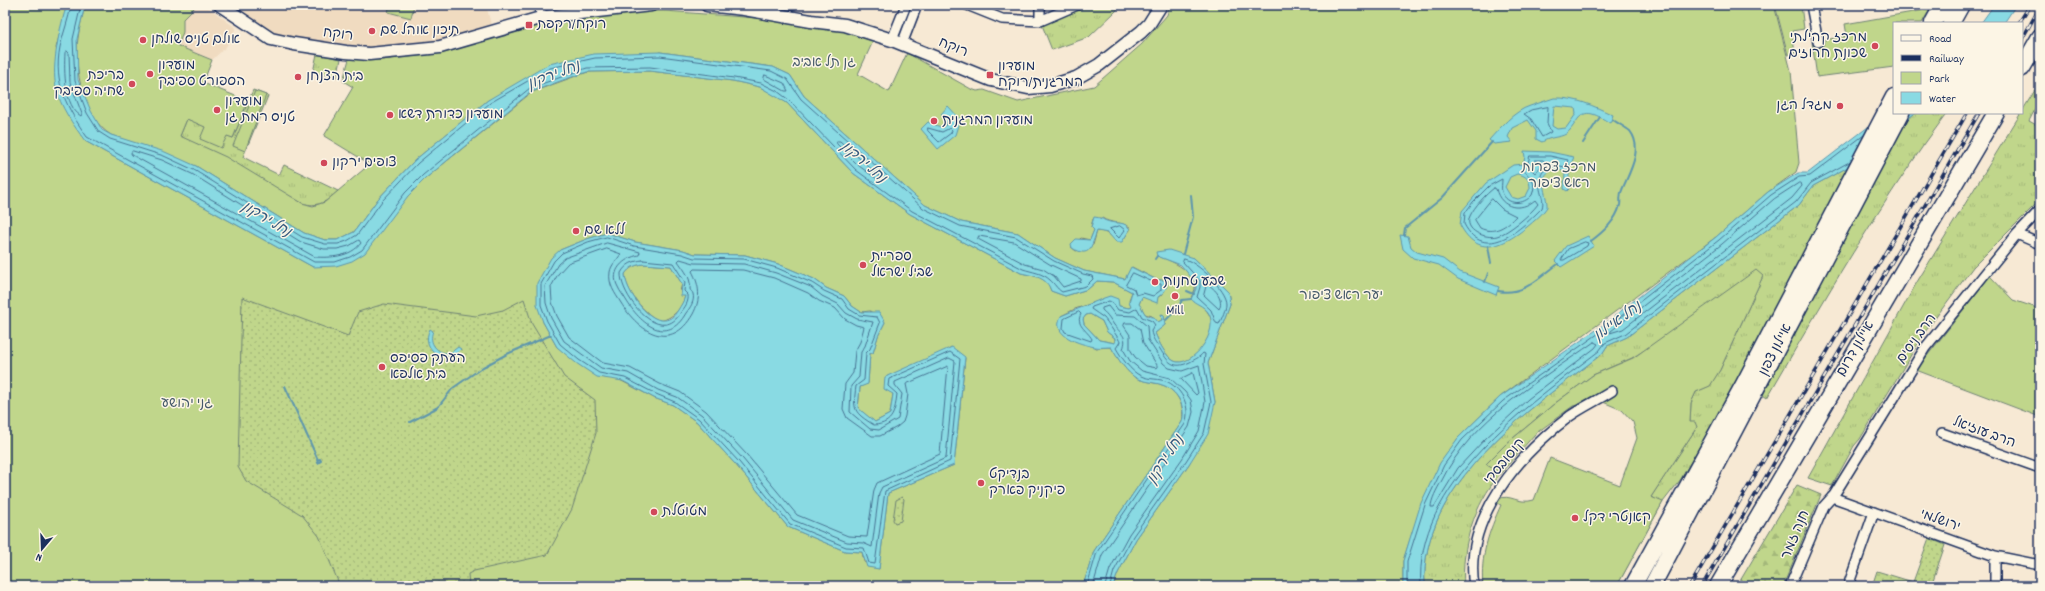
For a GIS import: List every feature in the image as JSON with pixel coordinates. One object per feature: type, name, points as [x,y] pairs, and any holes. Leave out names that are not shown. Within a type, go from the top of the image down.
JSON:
[{"type":"highway","points":[[1934,22],[1943,5]]},
{"type":"highway","points":[[1951,22],[1961,5]]},
{"type":"highway","points":[[2023,66],[2040,37]]},
{"type":"highway","points":[[2023,73],[2040,48]]},
{"type":"highway","points":[[1633,586],[1701,464],[1893,99]]},
{"type":"highway","name":"איילון צפון","points":[[1652,586],[1900,114]]},
{"type":"highway","name":"איילון דרום","points":[[1718,586],[1995,114]]},
{"type":"highway","points":[[1701,464],[1831,245]]},
{"type":"street","name":"רוקח","points":[[220,5],[271,39],[301,46],[369,54],[440,47],[545,11],[651,5]]},
{"type":"street","points":[[537,5],[545,11]]},
{"type":"street","name":"רוקח","points":[[707,5],[744,9],[810,21],[846,25],[897,42],[991,80],[1028,88],[1050,86],[1076,78],[1104,61],[1149,24],[1161,5]]},
{"type":"street","points":[[897,42],[906,5]]},
{"type":"street","points":[[897,42],[917,5]]},
{"type":"street","points":[[968,5],[1002,19],[1040,21],[1077,5]]},
{"type":"street","points":[[1040,5],[1040,21]]},
{"type":"street","points":[[1811,5],[1818,42]]},
{"type":"street","name":"הרב ניסים","points":[[1832,497],[1925,348],[2017,234],[2040,210]]},
{"type":"street","points":[[2017,234],[2040,244]]},
{"type":"street","name":"קוסובסקי","points":[[1474,586],[1473,574],[1478,538],[1489,506],[1499,489],[1530,451],[1553,431],[1577,411],[1612,391]]},
{"type":"street","name":"הרב עוזיאל","points":[[1942,433],[2040,468]]},
{"type":"street","name":"ירושלמי","points":[[1832,497],[1995,556],[2040,565]]},
{"type":"street","name":"חנה זמר","points":[[1790,586],[1824,506],[1832,497]]},
{"type":"street","points":[[1848,586],[1874,512]]},
{"type":"street","points":[[1995,556],[1995,586]]},
{"type":"shaded area","points":[[197,5],[205,5],[236,28],[226,47],[212,60],[178,46],[183,32],[183,19]]},
{"type":"shaded area","name":"תיכון אוהל שם","points":[[225,5],[486,5],[492,28],[439,44],[360,51],[271,35]]},
{"type":"green space","name":"גני יהושע","points":[[5,5],[67,5],[56,48],[85,141],[313,267],[408,196],[426,178],[532,92],[587,72],[650,71],[733,81],[760,87],[787,103],[853,173],[910,214],[1021,273],[1039,277],[1048,283],[1051,291],[1065,296],[1088,289],[1097,281],[1113,282],[1132,292],[1129,300],[1131,307],[1129,308],[1119,306],[1116,300],[1110,297],[1075,309],[1061,316],[1096,348],[1111,347],[1123,365],[1134,377],[1165,386],[1170,389],[1180,401],[1183,411],[1182,422],[1094,551],[1083,586],[5,586]],"holes":[[[607,233],[635,242],[683,250],[695,254],[745,255],[778,264],[814,279],[826,288],[844,296],[852,306],[861,312],[870,311],[885,322],[878,336],[873,353],[870,353],[868,383],[860,387],[858,409],[875,422],[890,414],[893,394],[951,347],[965,358],[954,465],[888,493],[879,569],[864,562],[862,552],[845,551],[788,527],[736,465],[697,422],[673,405],[654,398],[557,347],[543,322],[560,250]]]},
{"type":"green space","points":[[85,5],[197,5],[183,19],[183,32],[178,46],[212,60],[203,83],[248,101],[233,138],[227,136],[221,148],[200,139],[205,127],[187,119],[180,136],[226,157],[302,203],[313,206],[325,202],[370,164],[324,136],[353,87],[343,81],[349,59],[382,60],[443,53],[556,19],[628,11],[665,11],[809,22],[828,28],[875,37],[858,74],[889,92],[907,53],[971,89],[977,91],[984,90],[1018,102],[1094,86],[1142,44],[1167,15],[1170,5],[1774,5],[1791,71],[1799,163],[1796,172],[1768,192],[1716,237],[1500,397],[1458,438],[1417,518],[1403,561],[1403,586],[1113,586],[1118,573],[1136,539],[1189,464],[1215,402],[1208,363],[1230,304],[1228,291],[1194,258],[1157,256],[1179,266],[1192,277],[1195,283],[1195,290],[1191,297],[1204,308],[1212,323],[1209,336],[1205,344],[1187,361],[1180,362],[1174,361],[1168,356],[1155,333],[1165,325],[1164,315],[1162,314],[1162,320],[1158,322],[1152,316],[1145,314],[1139,304],[1142,297],[1158,297],[1163,294],[1168,280],[1157,280],[1132,267],[1125,279],[1084,271],[1055,258],[1018,233],[961,222],[925,205],[804,96],[790,75],[773,67],[660,52],[488,100],[415,160],[378,199],[354,232],[337,240],[325,240],[304,233],[196,166],[111,135],[102,127],[87,105],[82,92],[77,64],[79,30]],"holes":[[[1102,218],[1123,224],[1130,227],[1130,230],[1123,240],[1104,232],[1097,231],[1093,245],[1076,251],[1071,247],[1081,238],[1090,240],[1094,230],[1091,227],[1093,219]]]},
{"type":"green space","points":[[390,5],[414,5],[411,18],[388,12]]},
{"type":"green space","points":[[1086,5],[1120,5],[1116,11],[1089,37],[1052,50],[1042,25]]},
{"type":"green space","points":[[1775,5],[1801,5],[1804,29],[1792,31],[1795,54],[1788,55]]},
{"type":"green space","points":[[1930,9],[1923,22],[1893,22],[1893,67],[1817,77],[1812,42],[1847,36],[1845,24]]},
{"type":"green space","points":[[317,54],[341,59],[337,77],[313,72]]},
{"type":"green space","points":[[2040,82],[2040,100],[2029,121],[2040,127],[2040,200],[1973,267],[1925,332],[1860,439],[1854,446],[1832,486],[1808,478],[1917,282],[2020,114],[2023,114],[2023,110]]},
{"type":"green space","points":[[253,90],[268,96],[243,157],[279,175],[284,165],[338,191],[326,201],[313,205],[302,203],[180,136],[187,119],[233,138]]},
{"type":"green space","points":[[255,91],[266,95],[245,151],[233,146]]},
{"type":"green space","points":[[1914,114],[1946,114],[1875,217],[1767,398],[1763,395],[1903,123]]},
{"type":"green space","points":[[1850,166],[1732,390],[1681,479],[1663,502],[1617,586],[1654,498],[1651,497],[1697,427],[1690,422],[1691,403],[1696,392],[1709,386],[1720,370],[1763,276],[1632,358],[1593,375],[1554,404],[1506,444],[1486,464],[1500,474],[1483,499],[1471,527],[1465,556],[1464,586],[1425,586],[1428,549],[1440,515],[1459,482],[1484,452],[1543,399],[1602,354],[1607,346],[1627,337],[1799,205],[1813,186]]},
{"type":"green space","points":[[644,264],[671,266],[682,284],[680,291],[685,296],[684,301],[673,315],[665,320],[660,321],[654,318],[642,308],[628,287],[625,274],[633,267]]},
{"type":"green space","points":[[1756,270],[1763,276],[1720,370],[1710,386],[1696,392],[1691,403],[1690,422],[1695,422],[1697,427],[1651,497],[1663,502],[1617,586],[1483,586],[1482,575],[1484,554],[1489,534],[1501,505],[1495,502],[1498,499],[1507,497],[1523,501],[1534,500],[1550,458],[1620,485],[1637,438],[1633,422],[1622,410],[1603,402],[1573,406],[1535,434],[1500,474],[1486,464],[1506,444],[1554,404],[1593,375],[1633,358]]},
{"type":"green space","points":[[1990,276],[2013,300],[2040,309],[2040,417],[1916,370]]},
{"type":"green space","points":[[242,297],[348,336],[358,312],[384,304],[476,316],[503,310],[524,299],[532,324],[564,377],[595,400],[596,433],[572,509],[547,555],[474,571],[468,574],[469,586],[340,586],[319,536],[302,515],[246,481],[238,467]]},
{"type":"green space","points":[[1090,314],[1102,321],[1107,332],[1115,338],[1115,343],[1099,340],[1084,324],[1083,319],[1086,315]]},
{"type":"green space","points":[[1797,485],[1821,495],[1783,586],[1737,586]]},
{"type":"green space","points":[[902,497],[904,499],[901,521],[895,523],[893,520],[896,500]]},
{"type":"green space","points":[[1929,538],[1945,545],[1931,586],[1872,586],[1877,571],[1913,582]]},
{"type":"water","name":"נחל ירקון","points":[[67,5],[85,5],[77,39],[78,80],[91,111],[102,130],[111,135],[165,152],[196,166],[304,233],[325,240],[337,240],[354,232],[378,199],[415,160],[488,100],[549,64],[594,54],[660,52],[773,67],[790,75],[804,96],[925,205],[961,222],[1018,233],[1055,258],[1084,271],[1125,279],[1131,267],[1157,280],[1168,280],[1165,290],[1158,297],[1157,303],[1142,297],[1139,304],[1146,315],[1154,317],[1158,322],[1162,320],[1161,314],[1164,315],[1165,325],[1155,333],[1165,352],[1174,361],[1181,362],[1196,354],[1202,347],[1211,329],[1211,320],[1208,312],[1191,299],[1196,289],[1196,283],[1181,265],[1157,256],[1156,252],[1169,250],[1194,258],[1228,291],[1230,304],[1208,363],[1215,402],[1208,434],[1189,464],[1136,539],[1118,573],[1113,586],[1083,586],[1094,551],[1182,422],[1183,417],[1180,401],[1170,389],[1162,385],[1134,377],[1123,365],[1111,347],[1097,347],[1082,344],[1068,338],[1060,329],[1059,323],[1061,316],[1110,296],[1118,299],[1119,306],[1131,307],[1129,302],[1132,292],[1113,282],[1097,281],[1088,289],[1065,296],[1051,291],[1049,286],[1043,280],[1035,276],[1021,273],[910,214],[853,173],[787,103],[760,87],[733,81],[650,71],[587,72],[531,92],[426,178],[408,196],[365,253],[352,261],[336,266],[313,267],[85,141],[64,108],[56,87],[55,57]],"holes":[[[1090,314],[1102,321],[1107,332],[1115,338],[1115,343],[1099,340],[1084,324],[1083,319],[1086,315]]]},
{"type":"water","points":[[1994,5],[2016,5],[2005,22],[1982,22]]},
{"type":"water","points":[[1554,98],[1569,99],[1592,105],[1613,115],[1610,123],[1596,115],[1588,113],[1583,114],[1566,134],[1542,142],[1536,139],[1536,131],[1528,120],[1512,128],[1508,137],[1512,142],[1494,144],[1489,140],[1508,120],[1524,108]],"holes":[[[1554,106],[1575,108],[1576,114],[1566,128],[1557,129],[1552,126]]]},
{"type":"water","points":[[948,106],[960,119],[955,135],[938,149],[921,129],[928,122],[943,128],[947,124],[941,114]]},
{"type":"water","name":"נחל איילון","points":[[1893,113],[1914,114],[1850,166],[1813,186],[1799,205],[1627,337],[1607,346],[1602,354],[1543,399],[1484,452],[1459,482],[1440,515],[1428,549],[1425,586],[1403,586],[1403,561],[1421,503],[1440,463],[1458,438],[1500,397],[1599,328],[1716,237],[1768,192],[1798,173],[1808,173],[1881,117]]},
{"type":"water","points":[[1524,151],[1550,152],[1574,157],[1569,168],[1569,189],[1567,191],[1564,189],[1565,173],[1561,170],[1553,170],[1548,173],[1543,181],[1547,207],[1538,218],[1518,234],[1500,244],[1483,246],[1475,242],[1467,236],[1460,225],[1462,211],[1486,183],[1513,165],[1523,164],[1525,157]],"holes":[[[1517,174],[1523,175],[1527,178],[1530,188],[1526,196],[1518,199],[1511,197],[1505,187],[1510,177]]]},
{"type":"water","points":[[1094,217],[1123,224],[1128,226],[1130,229],[1122,242],[1116,242],[1108,233],[1097,231],[1091,246],[1087,251],[1078,251],[1072,248],[1071,244],[1076,239],[1090,240],[1094,230],[1091,227]]},
{"type":"water","points":[[607,233],[635,242],[683,250],[695,254],[745,255],[778,264],[814,279],[826,288],[844,296],[852,306],[861,312],[879,312],[885,322],[878,336],[873,353],[870,353],[868,384],[860,387],[858,408],[875,422],[890,414],[893,394],[884,389],[885,377],[952,347],[965,357],[954,465],[888,493],[879,569],[867,567],[862,552],[845,551],[788,527],[736,465],[697,422],[673,405],[654,398],[623,381],[597,377],[576,363],[557,347],[543,322],[537,305],[537,283],[551,258],[560,250]],"holes":[[[641,264],[671,266],[682,284],[681,296],[685,296],[678,310],[671,318],[662,320],[653,317],[637,302],[631,292],[625,274],[631,268]]]},
{"type":"water","points":[[1400,235],[1408,236],[1411,247],[1417,252],[1443,259],[1460,272],[1499,287],[1496,295],[1458,279],[1439,265],[1413,258],[1403,249]]},
{"type":"water","points":[[1588,236],[1594,246],[1561,267],[1555,261],[1566,246]]},
{"type":"water","points":[[430,329],[433,331],[433,343],[441,352],[450,353],[458,347],[461,349],[455,354],[448,356],[442,356],[436,353],[431,349],[428,343]]},
{"type":"waterway","points":[[1583,143],[1600,117]]},
{"type":"waterway","points":[[1591,241],[1604,230],[1618,211],[1621,192],[1634,161],[1636,145],[1634,138],[1630,131],[1612,119]]},
{"type":"waterway","points":[[1404,235],[1405,228],[1442,198],[1492,142]]},
{"type":"waterway","points":[[1183,254],[1193,217],[1191,195]]},
{"type":"waterway","points":[[1488,246],[1491,263]]},
{"type":"waterway","points":[[1498,291],[1515,291],[1530,285],[1558,264]]},
{"type":"waterway","points":[[1485,282],[1488,273]]},
{"type":"waterway","points":[[1187,291],[1194,294]]},
{"type":"waterway","points":[[1166,320],[1178,308],[1182,300],[1191,299]]},
{"type":"waterway","points":[[410,422],[438,407],[453,388],[483,367],[507,354],[551,335]]},
{"type":"waterway","points":[[285,386],[318,460]]},
{"type":"waterway","points":[[320,459],[321,461],[318,463],[317,460],[320,459]]},
{"type":"railway","points":[[2020,22],[2030,5]]},
{"type":"railway","points":[[2023,37],[2040,7]]},
{"type":"railway","points":[[1690,586],[1966,114]]},
{"type":"railway","points":[[1702,586],[1978,114]]},
{"type":"place","name":"רוקח/רקפת","points":[[529,25]]},
{"type":"place","name":"תיכון אוהל שם","points":[[372,31]]},
{"type":"place","name":"אולם טניס שולחן","points":[[143,40]]},
{"type":"place","name":"מרכז קהילתי שכונת חרוזים","points":[[1875,46]]},
{"type":"place","name":"מועדון הספורט ספיבק","points":[[150,74]]},
{"type":"place","name":"מועדון המרגנית/רוקח","points":[[990,75]]},
{"type":"place","name":"בית הצנחן","points":[[298,77]]},
{"type":"place","name":"בריכת שחיה ספיבק","points":[[132,84]]},
{"type":"place","name":"מגדל הגן","points":[[1840,106]]},
{"type":"place","name":"מועדון טניס רמת גן","points":[[217,110]]},
{"type":"place","name":"מועדון כדורת דשא","points":[[390,115]]},
{"type":"place","name":"מועדון המרגנית","points":[[934,121]]},
{"type":"place","name":"צופים ירקון","points":[[324,163]]},
{"type":"place","name":"ללא שם","points":[[576,231]]},
{"type":"place","name":"ספריית שביל ישראל","points":[[863,265]]},
{"type":"place","name":"שבע טחנות","points":[[1155,282]]},
{"type":"place","name":"Mill","points":[[1175,296]]},
{"type":"place","name":"העתק פסיפס בית אלפא","points":[[382,367]]},
{"type":"place","name":"בנדיקט פיקניק פארק","points":[[981,483]]},
{"type":"place","name":"מטוטלת","points":[[654,512]]},
{"type":"place","name":"קאנטרי דקל","points":[[1575,518]]},
{"type":"park label","name":"גן תל אביב","points":[[824,63]]},
{"type":"park label","name":"מרכז צפרות ראש ציפור","points":[[1559,176]]},
{"type":"park label","name":"יער ראש ציפור","points":[[1341,296]]}]
